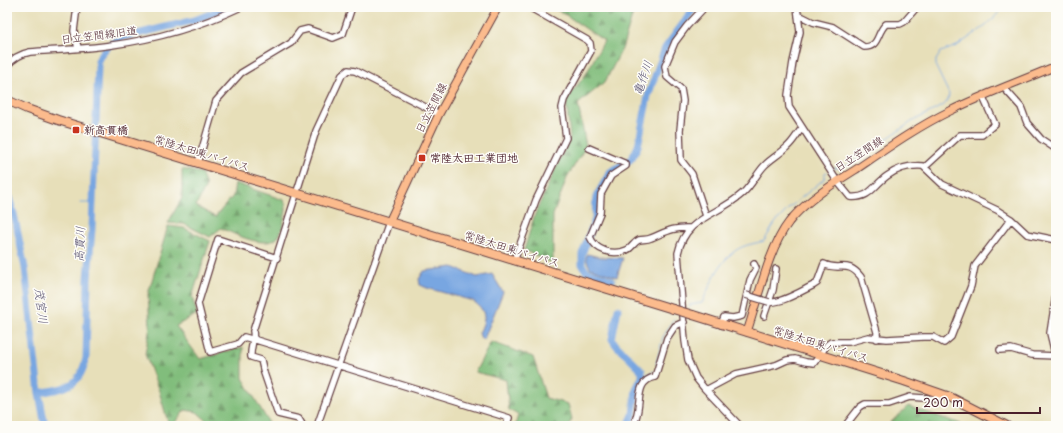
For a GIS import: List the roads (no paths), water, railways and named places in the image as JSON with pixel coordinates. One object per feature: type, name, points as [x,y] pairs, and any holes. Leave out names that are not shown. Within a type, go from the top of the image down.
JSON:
[{"type":"highway","name":"常陸太田東バイパス","points":[[7,100],[39,114],[89,130],[904,381],[942,394],[1007,426]]},
{"type":"main road","name":"日立笠間線","points":[[389,222],[439,114],[498,7]]},
{"type":"main road","name":"日立笠間線","points":[[747,332],[768,264],[789,222],[803,208],[837,181],[905,136],[949,111],[1056,66]]},
{"type":"street","points":[[77,7],[74,31],[78,48]]},
{"type":"street","name":"日立笠間線旧道","points":[[7,66],[21,54],[109,46],[135,41],[203,24],[241,7]]},
{"type":"street","points":[[198,163],[216,102],[241,73],[291,43],[300,31],[308,29],[333,38],[343,34],[352,7]]},
{"type":"street","points":[[514,261],[536,200],[566,138],[562,108],[564,100],[591,51],[591,46],[587,40],[529,7]]},
{"type":"street","points":[[702,7],[702,10],[674,42],[665,66],[667,77],[681,89],[683,102],[680,130],[681,160],[692,174],[706,216]]},
{"type":"street","points":[[798,7],[800,32],[793,62],[788,102],[791,112],[837,181],[850,197],[862,197],[867,195],[888,176],[909,166],[924,167],[942,184],[997,210],[1011,219],[1027,234],[1056,240]]},
{"type":"street","points":[[798,16],[804,17],[813,22],[833,27],[864,47],[869,47],[874,45],[886,24],[900,24],[904,22],[917,7]]},
{"type":"street","points":[[302,426],[299,419],[278,414],[261,360],[251,356],[250,351],[254,338],[253,331],[316,131],[324,111],[344,72],[348,70],[355,71],[439,114]]},
{"type":"street","points":[[1004,88],[1022,107],[1028,123],[1041,139],[1056,148]]},
{"type":"street","points":[[924,167],[960,135],[982,135],[995,124],[983,97]]},
{"type":"street","points":[[740,426],[707,392],[696,378],[688,360],[678,253],[682,241],[690,228],[706,216],[726,206],[743,193],[765,165],[788,146],[802,128]]},
{"type":"street","points":[[589,148],[626,164],[626,166],[611,176],[601,194],[600,213],[590,237],[602,250],[610,253],[626,250],[639,240],[650,239],[672,229],[681,227],[690,228]]},
{"type":"street","points":[[707,392],[736,374],[776,365],[786,360],[795,359],[814,363],[830,342],[849,342],[868,337],[877,339],[933,337],[944,343],[951,337],[971,286],[975,266],[1011,219]]},
{"type":"street","points":[[317,426],[389,222]]},
{"type":"street","points":[[277,258],[218,239],[198,304],[210,352],[238,344],[244,337],[251,339],[254,338],[256,340],[509,418],[506,426]]},
{"type":"street","points":[[721,325],[724,317],[733,318],[742,316],[750,280],[756,268],[754,264]]},
{"type":"street","points":[[746,294],[774,303],[814,285],[824,264],[830,267],[849,267],[862,277],[877,332],[877,339]]},
{"type":"street","points":[[764,316],[776,280],[776,269]]},
{"type":"street","points":[[1000,350],[1011,349],[1032,355],[1056,357],[1050,333],[1056,295]]},
{"type":"street","points":[[633,426],[638,413],[639,399],[643,383],[648,379],[655,377],[667,338],[675,326],[684,322]]},
{"type":"street","points":[[845,426],[860,407],[865,404],[889,404],[910,397],[937,399],[942,394]]},
{"type":"water","points":[[587,254],[600,257],[623,258],[617,277],[590,268],[586,259]]},
{"type":"water","points":[[453,267],[477,277],[492,274],[503,292],[484,339],[481,339],[479,333],[483,324],[484,316],[478,305],[473,301],[420,285],[419,279],[424,271]]},
{"type":"waterway","name":"高貫川","points":[[98,61],[107,48],[120,38],[195,20],[227,7]]},
{"type":"waterway","name":"亀作川","points":[[627,162],[632,158],[638,146],[648,96],[665,48],[695,7]]},
{"type":"waterway","points":[[834,168],[843,168],[913,121],[944,105],[948,100],[949,94],[936,67],[936,60],[941,52],[957,46],[987,25],[1004,7]]},
{"type":"waterway","name":"高貫川","points":[[39,393],[64,388],[70,385],[80,375],[86,358],[88,279],[92,229],[98,66]]},
{"type":"waterway","name":"亀作川","points":[[612,280],[586,271],[582,264],[582,254],[595,219],[596,197],[610,172],[623,164]]},
{"type":"waterway","points":[[690,307],[690,305],[702,303],[722,263],[728,257],[742,247],[764,241],[775,223],[789,208],[824,179],[825,173],[827,172]]},
{"type":"waterway","name":"茂宮川","points":[[7,191],[14,214],[25,268],[39,393],[45,426]]},
{"type":"waterway","points":[[80,203],[92,203]]},
{"type":"waterway","name":"亀作川","points":[[618,309],[612,339],[642,371],[642,377],[636,389],[633,415],[628,426]]},
{"type":"waterway","points":[[656,364],[663,337],[674,319]]},
{"type":"waterway","points":[[642,377],[654,371]]},
{"type":"place","name":"新高貫橋","points":[[76,130]]},
{"type":"place","name":"常陸太田工業団地","points":[[422,158]]}]
